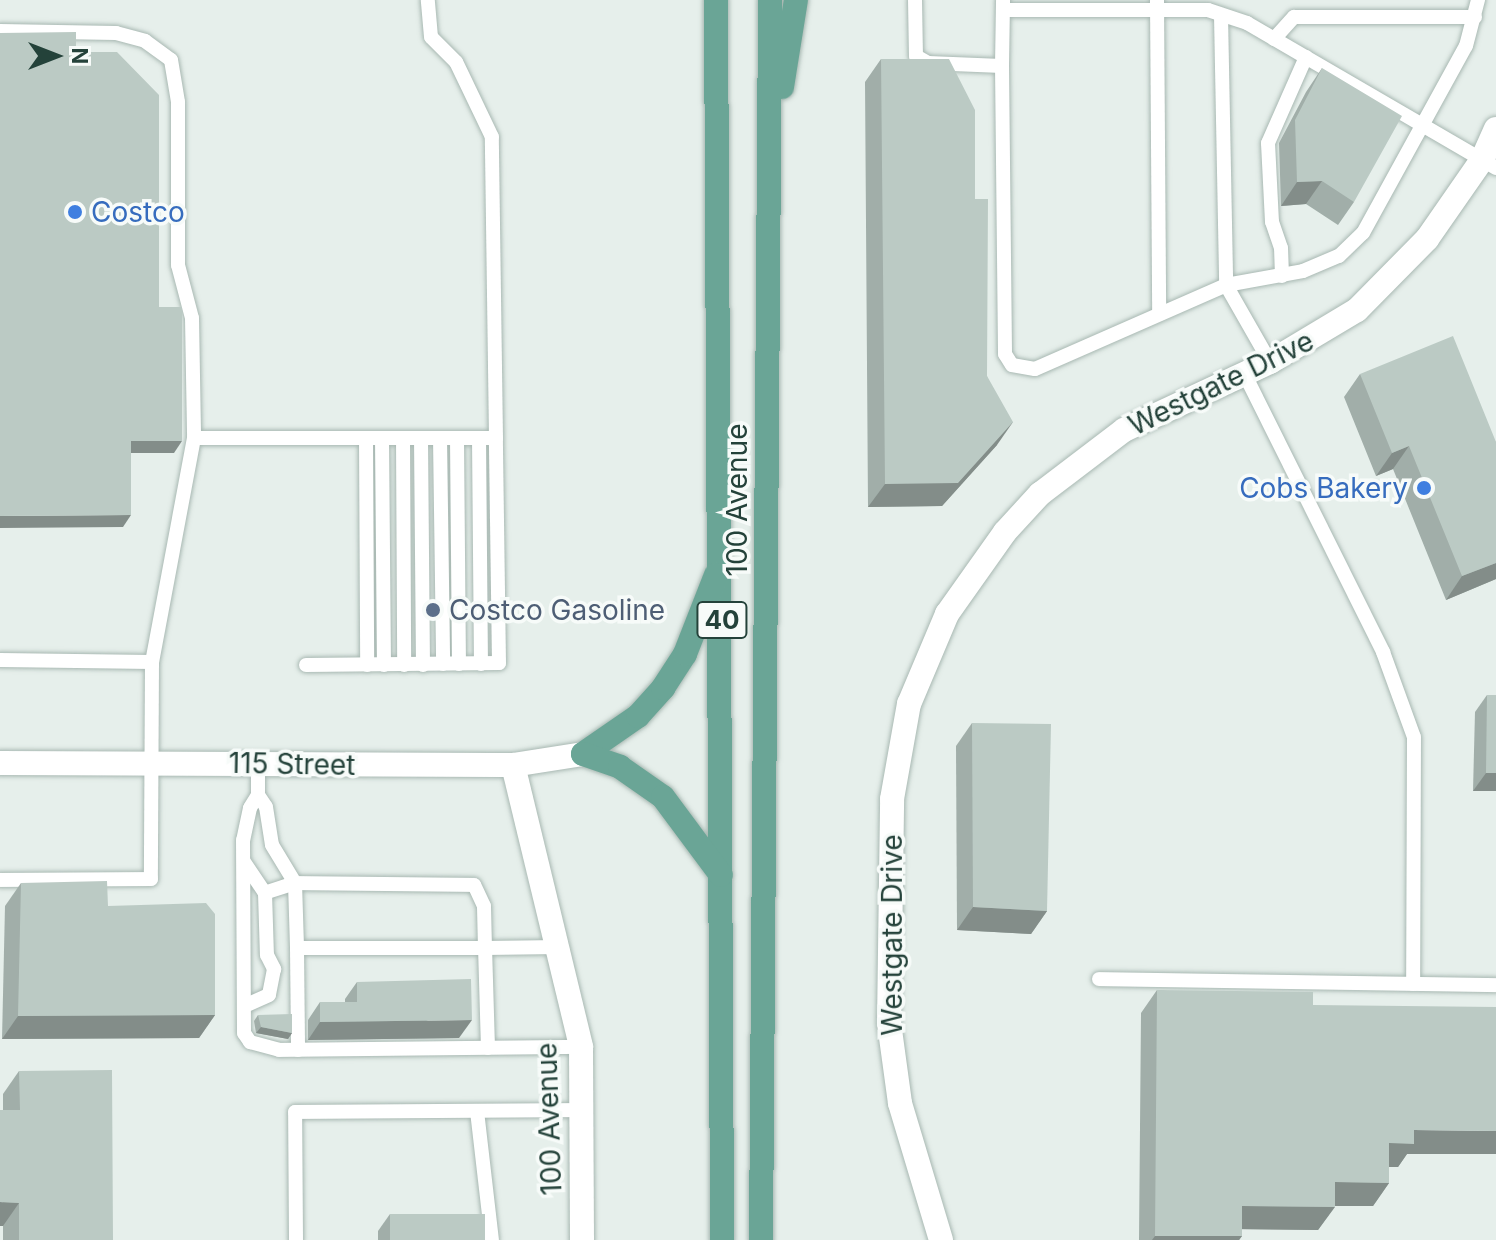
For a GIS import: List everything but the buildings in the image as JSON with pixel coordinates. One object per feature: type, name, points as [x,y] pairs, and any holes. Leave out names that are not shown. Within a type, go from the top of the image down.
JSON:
[{"type":"main road","name":"100 Avenue","points":[[716,0],[722,560],[722,1240]]},
{"type":"main road","name":"100 Avenue","points":[[761,1240],[770,0]]},
{"type":"main road","points":[[770,157],[796,0]]},
{"type":"main road","points":[[583,754],[638,716],[663,688],[685,654],[722,560]]},
{"type":"main road","points":[[583,754],[620,767],[663,797],[722,876]]},
{"type":"street","name":"Westgate Drive","points":[[941,1240],[900,1103],[889,1023],[892,799],[909,704],[947,614],[1005,532],[1040,494],[1124,430],[1270,362],[1357,310],[1427,239],[1489,164],[1496,129]]},
{"type":"street","name":"115 Street","points":[[0,763],[152,761],[258,765],[513,765],[583,754]]},
{"type":"street","name":"100 Avenue","points":[[513,765],[560,947],[581,1047],[582,1240]]},
{"type":"lane","points":[[306,665],[499,663],[492,137],[456,62],[431,37],[428,0]]},
{"type":"lane","points":[[915,0],[916,56],[928,63],[1002,66]]},
{"type":"lane","points":[[1478,0],[1466,46],[1424,126],[1363,233],[1339,256],[1282,276],[1226,285],[1035,369],[1022,370],[1005,354],[1003,5],[1157,5],[1221,15],[1274,39],[1306,57],[1424,126],[1489,164]]},
{"type":"lane","points":[[1157,5],[1159,314]]},
{"type":"lane","points":[[1221,15],[1226,285],[1270,362]]},
{"type":"lane","points":[[1274,39],[1294,17],[1475,17]]},
{"type":"lane","points":[[0,31],[116,33],[145,41],[171,60],[178,102],[178,265],[192,318],[194,438],[152,662],[151,879],[0,880]]},
{"type":"lane","points":[[1282,276],[1281,248],[1272,222],[1268,143],[1306,57]]},
{"type":"lane","points":[[1244,373],[1383,652],[1414,737],[1413,984]]},
{"type":"lane","points":[[194,438],[496,438]]},
{"type":"lane","points":[[366,438],[367,665]]},
{"type":"lane","points":[[382,438],[384,665]]},
{"type":"lane","points":[[403,438],[404,665]]},
{"type":"lane","points":[[421,438],[423,665]]},
{"type":"lane","points":[[440,438],[443,664]]},
{"type":"lane","points":[[457,438],[459,664]]},
{"type":"lane","points":[[479,438],[481,664]]},
{"type":"lane","points":[[0,660],[152,662]]},
{"type":"lane","points":[[258,765],[258,795],[250,808],[243,861],[244,1033],[250,1042],[298,1050],[581,1047]]},
{"type":"lane","points":[[258,795],[266,807],[272,845],[295,883],[298,1050]]},
{"type":"lane","points":[[243,861],[265,893],[273,983],[261,1002],[244,1006]]},
{"type":"lane","points":[[265,893],[295,883],[467,881],[481,893],[488,1048]]},
{"type":"lane","points":[[297,948],[560,947]]},
{"type":"lane","points":[[1099,979],[1496,985]]},
{"type":"lane","points":[[296,1240],[295,1112],[581,1110]]},
{"type":"lane","points":[[477,1111],[492,1240]]},
{"type":"place","name":"Costco","points":[[75,212]]},
{"type":"place","name":"Cobs Bakery","points":[[1424,488]]},
{"type":"place","name":"Costco Gasoline","points":[[433,610]]}]
